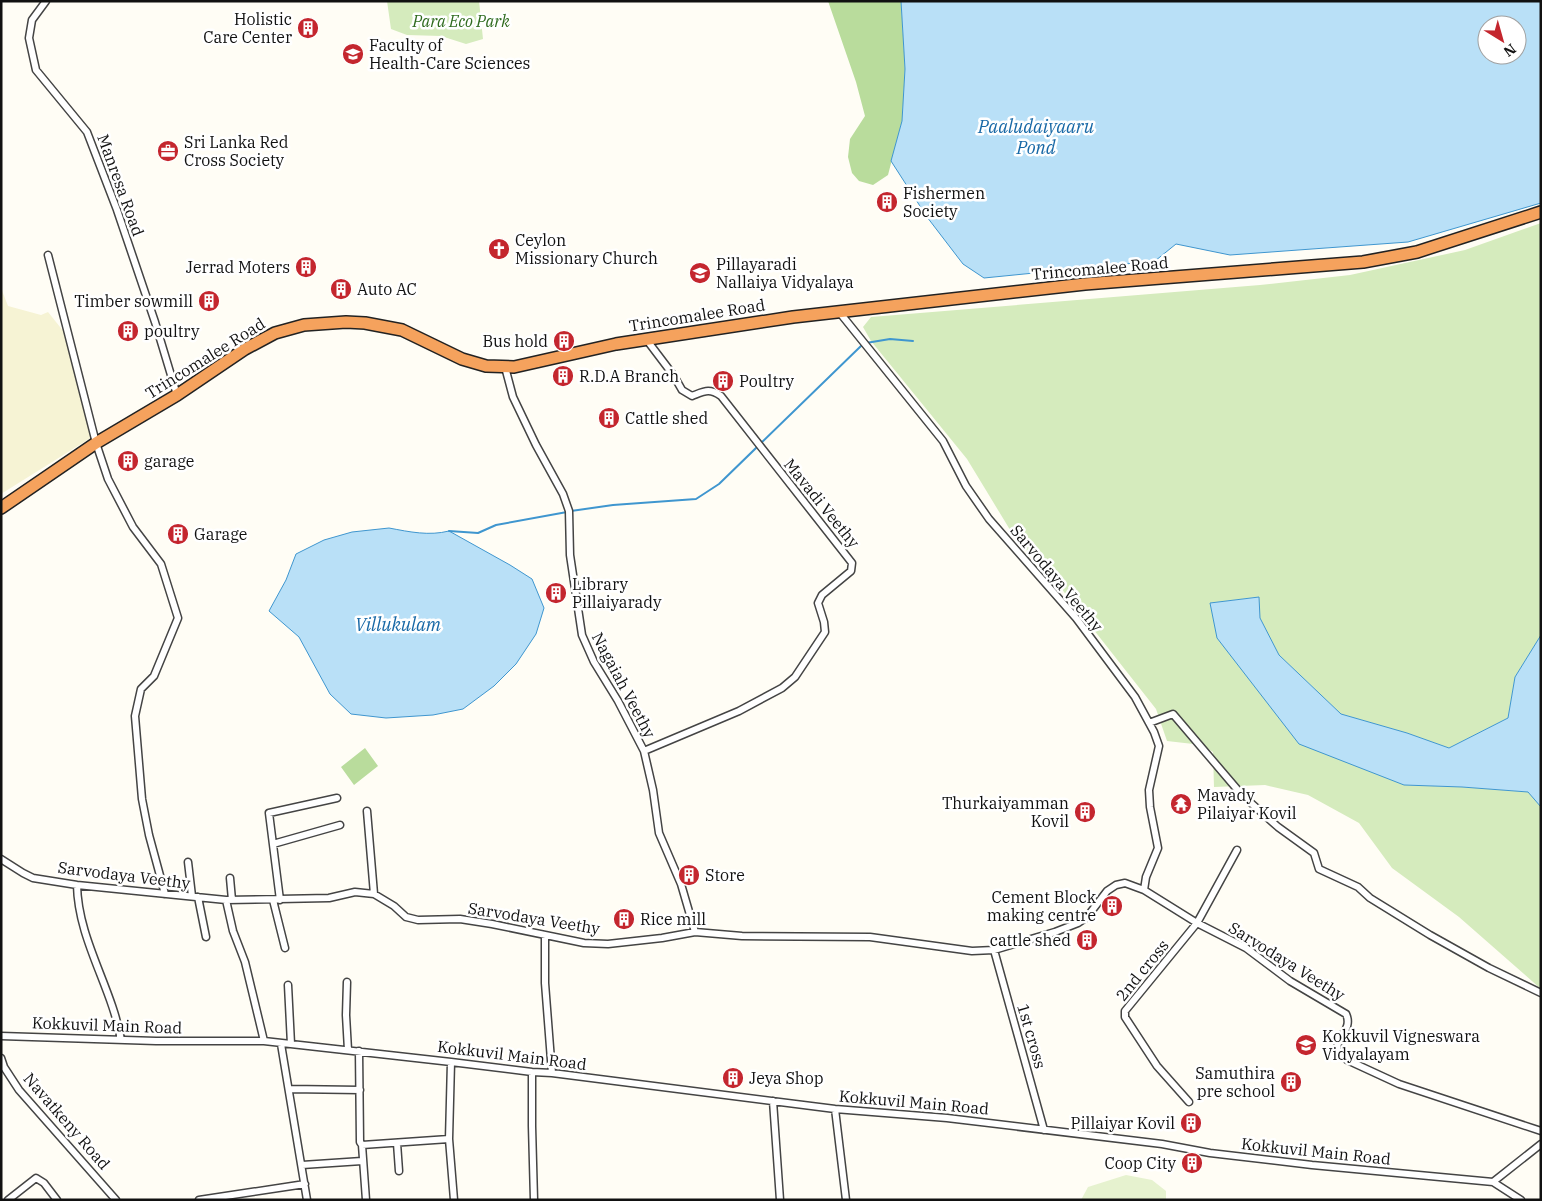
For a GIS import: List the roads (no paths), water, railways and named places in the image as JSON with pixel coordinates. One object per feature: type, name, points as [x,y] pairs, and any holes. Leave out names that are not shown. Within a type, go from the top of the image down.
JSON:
[{"type":"highway","name":"Trincomalee Road","points":[[1,508],[96,443],[177,395],[245,349],[275,333],[304,325],[346,322],[402,330],[462,359],[486,366],[514,367],[646,339],[793,317],[1086,284],[1363,262],[1417,252],[1541,212]]},
{"type":"street","name":"Manresa Road","points":[[46,1],[32,20],[29,38],[36,70],[87,132],[155,322],[177,395]]},
{"type":"street","points":[[48,255],[96,443],[108,479],[133,527],[161,564],[178,618],[154,676],[141,689],[135,716],[142,799],[149,835],[165,894]]},
{"type":"street","name":"Sarvodaya Veethy","points":[[840,312],[943,441],[966,486],[988,519],[1076,618],[1135,697],[1154,732],[1159,746],[1149,790],[1150,807],[1158,848],[1146,877],[1144,890]]},
{"type":"street","name":"Mavadi Veethy","points":[[644,751],[739,711],[782,688],[795,677],[825,632],[818,603],[822,595],[851,571],[852,563],[759,447],[721,396],[714,391],[705,391],[692,396],[682,390],[674,376],[646,339]]},
{"type":"street","name":"Nagaiah Veethy","points":[[504,367],[513,397],[536,445],[563,494],[569,511],[570,555],[582,635],[594,662],[618,701],[644,751],[653,790],[659,833],[682,884],[695,932]]},
{"type":"street","points":[[1149,723],[1173,714],[1242,795],[1278,827],[1314,853],[1319,869],[1358,887],[1370,898],[1489,968],[1541,992]]},
{"type":"street","points":[[285,948],[277,900],[269,813],[337,798]]},
{"type":"street","points":[[368,811],[374,894]]},
{"type":"street","points":[[273,844],[340,825]]},
{"type":"street","name":"2nd cross","points":[[1188,1102],[1157,1066],[1125,1017],[1125,1011],[1197,923],[1238,850]]},
{"type":"street","name":"Sarvodaya Veethy","points":[[1,859],[33,878],[77,885],[195,897],[229,900],[277,900],[329,898],[356,892],[374,894],[394,906],[406,918],[418,920],[460,919],[584,943],[608,944],[695,932],[742,936],[870,937],[972,951],[994,950],[1055,932],[1078,923],[1087,917],[1107,891],[1116,885],[1125,883],[1144,890],[1197,923],[1246,948],[1290,981],[1346,1014],[1349,1019],[1348,1028],[1337,1043],[1337,1049],[1347,1060],[1399,1084],[1541,1131]]},
{"type":"street","points":[[188,862],[206,937]]},
{"type":"street","points":[[230,878],[229,900],[233,931],[245,962],[264,1041]]},
{"type":"street","points":[[77,885],[80,913],[93,957],[114,1008],[121,1040]]},
{"type":"street","points":[[545,936],[545,983],[552,1073]]},
{"type":"street","name":"1st cross","points":[[994,950],[1044,1130]]},
{"type":"street","points":[[347,982],[348,1050]]},
{"type":"street","points":[[288,985],[291,1044]]},
{"type":"street","name":"Kokkuvil Main Road","points":[[1,1036],[121,1040],[264,1041],[552,1073],[835,1109],[947,1118],[1162,1144],[1210,1153],[1312,1165],[1493,1182]]},
{"type":"street","points":[[281,1044],[307,1200]]},
{"type":"street","points":[[359,1051],[360,1142],[362,1145],[366,1200]]},
{"type":"street","name":"Navatkeny Road","points":[[1,1058],[4,1068],[19,1090],[116,1200]]},
{"type":"street","points":[[452,1062],[449,1139],[454,1200]]},
{"type":"street","points":[[532,1072],[534,1200]]},
{"type":"street","points":[[289,1088],[360,1090]]},
{"type":"street","points":[[773,1102],[780,1200]]},
{"type":"street","points":[[835,1109],[846,1200]]},
{"type":"street","points":[[362,1145],[449,1139]]},
{"type":"street","points":[[397,1143],[398,1171]]},
{"type":"street","points":[[1521,1200],[1493,1182],[1541,1144]]},
{"type":"street","points":[[302,1165],[362,1161]]},
{"type":"street","points":[[8,1200],[36,1178],[44,1183],[57,1200]]},
{"type":"street","points":[[199,1200],[305,1184]]},
{"type":"water","name":"Paaludaiyaaru Pond","points":[[901,1],[1541,1],[1541,203],[1408,242],[1230,255],[1176,244],[1155,261],[984,278],[963,264],[927,217],[891,161],[902,121],[905,69]]},
{"type":"water","name":"Villukulam","points":[[389,528],[427,533],[449,531],[532,579],[544,608],[536,634],[516,664],[494,686],[463,709],[433,715],[386,718],[351,714],[330,694],[299,637],[269,611],[286,580],[296,554],[324,540],[352,532]]},
{"type":"water","points":[[1259,597],[1260,618],[1279,655],[1341,714],[1407,733],[1449,748],[1508,718],[1515,677],[1541,635],[1541,807],[1528,792],[1404,785],[1299,744],[1217,638],[1210,603]]},
{"type":"waterway","points":[[866,343],[890,339],[913,341]]},
{"type":"waterway","points":[[571,511],[613,505],[696,499],[719,484],[862,345]]},
{"type":"waterway","points":[[449,531],[478,533],[496,525],[567,512]]},
{"type":"place","name":"Holistic Care Center","points":[[308,28]]},
{"type":"place","name":"Faculty of Health-Care Sciences","points":[[353,54]]},
{"type":"place","name":"Sri Lanka Red Cross Society","points":[[168,151]]},
{"type":"place","name":"Fishermen Society","points":[[887,202]]},
{"type":"place","name":"Ceylon Missionary Church","points":[[499,249]]},
{"type":"place","name":"Jerrad Moters","points":[[306,267]]},
{"type":"place","name":"Pillayaradi Nallaiya Vidyalaya","points":[[700,273]]},
{"type":"place","name":"Auto AC","points":[[341,289]]},
{"type":"place","name":"Timber sowmill","points":[[209,301]]},
{"type":"place","name":"poultry","points":[[128,331]]},
{"type":"place","name":"Bus hold","points":[[564,341]]},
{"type":"place","name":"R.D.A Branch","points":[[563,376]]},
{"type":"place","name":"Poultry","points":[[723,381]]},
{"type":"place","name":"Cattle shed","points":[[609,418]]},
{"type":"place","name":"garage","points":[[128,461]]},
{"type":"place","name":"Garage","points":[[178,534]]},
{"type":"place","name":"Library Pillaiyarady","points":[[556,593]]},
{"type":"place","name":"Mavady Pilaiyar Kovil","points":[[1181,804]]},
{"type":"place","name":"Thurkaiyamman Kovil","points":[[1085,812]]},
{"type":"place","name":"Store","points":[[689,875]]},
{"type":"place","name":"Cement Block making centre","points":[[1112,906]]},
{"type":"place","name":"Rice mill","points":[[624,919]]},
{"type":"place","name":"cattle shed","points":[[1087,940]]},
{"type":"place","name":"Kokkuvil Vigneswara Vidyalayam","points":[[1306,1045]]},
{"type":"place","name":"Jeya Shop","points":[[733,1078]]},
{"type":"place","name":"Samuthira pre school","points":[[1291,1082]]},
{"type":"place","name":"Pillaiyar Kovil","points":[[1191,1123]]},
{"type":"place","name":"Coop City","points":[[1192,1163]]},
{"type":"park label","name":"Para Eco Park","points":[[461,21]]}]
